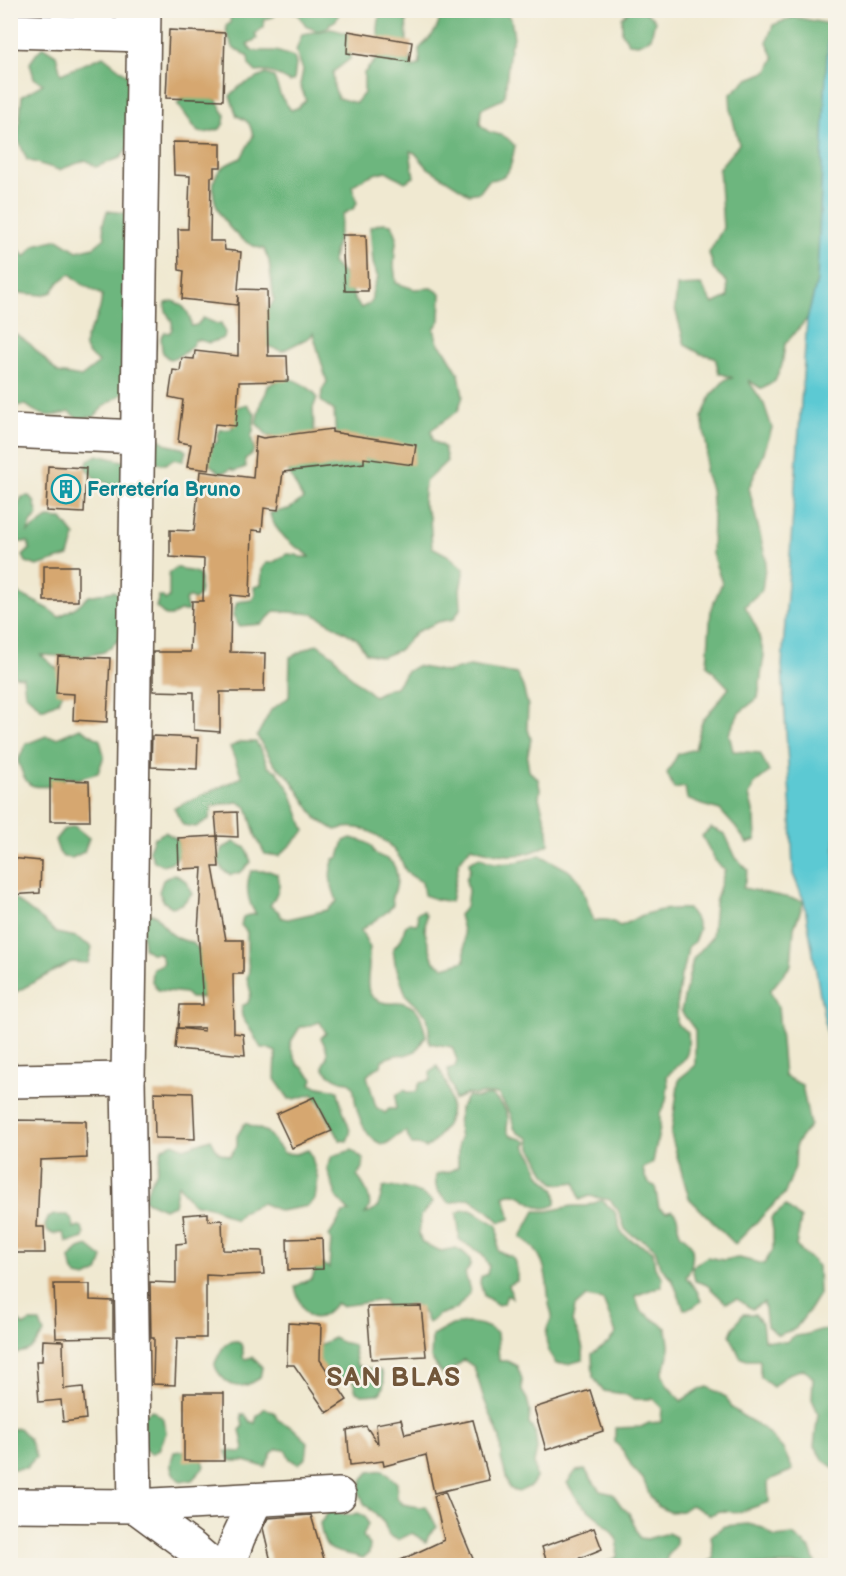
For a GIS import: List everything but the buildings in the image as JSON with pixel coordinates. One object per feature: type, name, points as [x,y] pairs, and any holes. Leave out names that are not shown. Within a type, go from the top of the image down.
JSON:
[{"type":"street","points":[[10,31],[144,23],[128,1079],[135,1506]]},
{"type":"street","points":[[10,431],[137,437]]},
{"type":"street","points":[[10,1081],[128,1079]]},
{"type":"street","points":[[10,1505],[135,1506],[339,1495]]},
{"type":"street","points":[[228,1566],[256,1500]]},
{"type":"street","points":[[135,1506],[213,1566]]},
{"type":"green space","points":[[630,10],[644,11],[655,20],[651,38],[638,44],[629,43],[622,33],[622,18]]},
{"type":"green space","points":[[273,11],[276,14],[264,19],[264,27],[255,34],[257,39],[247,44],[252,51],[276,51],[294,57],[296,64],[294,80],[290,82],[274,74],[256,72],[249,65],[248,57],[234,49],[226,26],[230,23],[231,13]]},
{"type":"green space","points":[[290,11],[340,11],[336,20],[329,27],[318,31],[307,27],[298,14]]},
{"type":"green space","points":[[380,11],[406,11],[407,47],[413,68],[420,64],[419,49],[435,32],[443,11],[504,11],[511,19],[514,38],[510,47],[505,95],[501,100],[481,109],[480,124],[487,131],[507,138],[515,146],[509,170],[502,177],[489,180],[480,192],[469,194],[428,168],[415,153],[410,151],[414,177],[405,182],[386,171],[368,176],[352,186],[357,203],[353,209],[343,214],[332,263],[350,280],[354,299],[361,308],[371,303],[373,289],[378,278],[373,263],[370,227],[382,223],[392,224],[397,237],[394,266],[396,283],[414,289],[432,288],[441,294],[440,320],[434,329],[438,343],[459,374],[463,396],[458,411],[431,430],[433,441],[444,447],[447,461],[425,482],[423,503],[430,518],[432,547],[449,556],[464,569],[460,590],[461,607],[454,619],[438,622],[416,632],[399,650],[382,657],[366,653],[357,639],[314,614],[275,611],[262,624],[239,626],[233,615],[237,602],[252,600],[255,595],[254,587],[261,585],[262,569],[266,563],[272,563],[287,554],[310,557],[286,539],[275,526],[270,513],[289,509],[303,499],[289,473],[291,452],[276,437],[268,436],[256,423],[268,386],[279,380],[288,379],[307,387],[317,398],[313,408],[314,430],[336,439],[334,411],[321,401],[322,390],[327,382],[313,333],[310,337],[282,351],[267,346],[260,312],[269,309],[274,300],[269,261],[264,249],[253,246],[234,232],[219,212],[215,201],[213,189],[217,174],[226,165],[241,158],[253,136],[248,123],[237,116],[230,96],[240,86],[266,74],[274,77],[281,97],[291,110],[297,108],[306,100],[300,85],[303,70],[296,51],[302,34],[332,29],[350,34],[350,59],[333,72],[334,87],[338,98],[356,103],[364,93],[364,73],[379,56]]},
{"type":"green space","points":[[794,17],[830,24],[817,281],[807,319],[785,344],[782,365],[775,381],[762,389],[748,380],[764,404],[772,428],[749,488],[766,560],[762,590],[745,606],[757,629],[764,655],[758,698],[739,713],[729,734],[733,751],[760,753],[769,772],[755,783],[749,795],[755,819],[756,840],[747,843],[720,810],[687,799],[685,787],[674,789],[667,773],[678,754],[695,749],[702,722],[729,688],[707,665],[711,609],[722,583],[712,554],[711,489],[705,472],[707,449],[702,417],[712,394],[726,379],[733,378],[719,373],[715,357],[701,354],[685,345],[675,308],[677,286],[701,285],[713,304],[728,297],[727,282],[714,270],[709,253],[723,228],[719,168],[739,144],[731,112],[730,95],[746,80],[768,71],[774,58],[767,42],[773,25]]},
{"type":"green space","points":[[43,47],[56,55],[61,74],[103,56],[131,78],[128,149],[120,158],[96,167],[86,160],[59,170],[27,160],[18,139],[22,96],[43,84],[34,78],[30,63]]},
{"type":"green space","points":[[187,96],[216,99],[225,115],[220,129],[205,133],[198,132],[177,103]]},
{"type":"green space","points":[[107,211],[125,213],[156,341],[153,360],[137,384],[104,406],[94,417],[77,418],[69,412],[46,415],[26,405],[11,406],[11,336],[17,335],[30,344],[58,373],[81,377],[99,363],[86,350],[85,339],[99,312],[102,295],[70,274],[59,282],[52,292],[43,295],[19,293],[11,300],[11,248],[16,246],[25,257],[35,245],[58,239],[77,251],[94,247],[105,238],[103,224]]},
{"type":"green space","points":[[173,301],[186,311],[191,326],[197,325],[203,318],[217,324],[221,323],[225,333],[224,338],[209,343],[195,340],[188,350],[170,359],[167,357],[162,350],[161,337],[165,332],[171,331],[172,323],[165,307],[166,303]]},
{"type":"green space","points":[[247,404],[255,414],[251,436],[254,449],[252,454],[245,459],[246,467],[235,471],[231,469],[219,472],[208,463],[212,446],[218,441],[220,430],[232,429],[234,408]]},
{"type":"green space","points":[[156,437],[168,445],[186,451],[183,461],[174,459],[166,464],[157,462],[151,454],[149,442]]},
{"type":"green space","points":[[97,455],[127,462],[122,497],[110,489],[107,483],[95,478],[86,468],[88,460]]},
{"type":"green space","points":[[29,496],[34,501],[38,515],[31,523],[28,532],[48,518],[62,519],[75,536],[69,556],[37,566],[26,562],[23,556],[30,549],[28,542],[17,542],[11,523],[22,497]]},
{"type":"green space","points":[[176,568],[194,572],[200,576],[200,595],[194,600],[189,597],[185,601],[188,611],[166,616],[156,607],[159,596],[165,600],[169,597],[169,573]]},
{"type":"green space","points":[[10,589],[47,608],[59,617],[89,596],[114,591],[131,604],[125,635],[104,652],[81,657],[41,655],[70,680],[58,702],[42,709],[25,693],[23,677],[15,676],[11,664],[11,648],[18,641],[11,636]]},
{"type":"green space","points":[[317,644],[334,656],[349,675],[374,696],[396,687],[406,672],[416,666],[446,672],[470,666],[517,674],[528,706],[527,726],[531,739],[527,758],[529,771],[538,779],[539,798],[548,830],[549,844],[520,855],[491,853],[471,847],[459,862],[451,902],[424,895],[422,882],[408,873],[394,850],[372,832],[354,828],[335,830],[317,819],[289,777],[274,764],[257,736],[271,710],[289,697],[290,657]]},
{"type":"green space","points":[[80,728],[100,740],[104,756],[98,773],[78,779],[66,777],[58,786],[30,785],[18,761],[26,744],[46,736],[57,738]]},
{"type":"green space","points":[[240,742],[256,742],[268,767],[277,771],[291,792],[305,831],[279,856],[265,854],[256,837],[247,807],[238,802],[212,807],[209,819],[196,827],[183,825],[174,808],[242,777],[230,747]]},
{"type":"green space","points":[[74,826],[89,838],[84,852],[72,858],[63,857],[55,840],[63,830]]},
{"type":"green space","points":[[711,828],[725,834],[736,858],[748,870],[743,888],[804,901],[794,928],[791,965],[770,991],[778,1006],[784,1076],[802,1085],[810,1125],[796,1144],[795,1167],[785,1193],[735,1244],[689,1198],[671,1135],[679,1079],[695,1066],[695,1030],[681,1011],[693,959],[712,937],[715,903],[725,870],[716,862],[702,836]]},
{"type":"green space","points":[[165,832],[177,839],[182,852],[173,862],[162,865],[154,861],[149,850],[154,838]]},
{"type":"green space","points":[[351,838],[368,844],[374,852],[389,860],[395,867],[397,877],[396,888],[392,896],[393,904],[388,911],[361,930],[370,948],[369,992],[382,1002],[392,1004],[401,1002],[413,1007],[421,1018],[426,1036],[416,1051],[382,1060],[381,1066],[367,1076],[376,1107],[385,1113],[389,1109],[396,1109],[396,1095],[405,1090],[416,1092],[420,1083],[431,1080],[430,1073],[437,1066],[449,1091],[450,1112],[442,1131],[430,1146],[425,1148],[412,1145],[406,1132],[384,1144],[372,1138],[359,1117],[351,1084],[335,1078],[323,1068],[327,1053],[321,1038],[326,1033],[320,1022],[300,1027],[290,1043],[291,1049],[298,1065],[313,1079],[311,1084],[338,1091],[350,1131],[347,1141],[340,1140],[313,1094],[289,1099],[275,1079],[276,1052],[261,1048],[242,1016],[242,1006],[248,1003],[251,993],[247,978],[249,971],[247,932],[241,925],[245,916],[256,914],[248,893],[251,871],[269,871],[277,874],[279,886],[270,906],[278,911],[282,918],[288,919],[327,910],[337,901],[331,880],[334,859],[339,857],[344,841]]},
{"type":"green space","points":[[234,842],[246,848],[251,862],[241,872],[231,875],[223,870],[218,860],[223,848]]},
{"type":"green space","points":[[540,855],[568,870],[579,880],[594,921],[608,920],[620,926],[650,913],[688,909],[699,929],[694,942],[688,947],[677,1003],[677,1024],[688,1032],[687,1054],[667,1076],[666,1101],[660,1114],[660,1127],[653,1162],[643,1169],[646,1180],[655,1186],[659,1208],[666,1212],[672,1210],[675,1213],[680,1233],[692,1247],[690,1270],[686,1277],[697,1291],[701,1301],[691,1308],[684,1309],[672,1279],[660,1266],[655,1249],[625,1229],[618,1210],[610,1200],[589,1196],[580,1200],[575,1182],[554,1183],[544,1172],[531,1148],[529,1138],[518,1133],[514,1128],[511,1115],[498,1094],[467,1094],[454,1100],[448,1070],[455,1067],[457,1060],[452,1047],[429,1043],[427,1016],[406,995],[395,963],[393,949],[402,938],[405,927],[409,923],[416,924],[418,922],[417,913],[423,911],[426,915],[425,932],[434,962],[444,967],[465,961],[464,934],[459,915],[466,907],[469,862],[480,857],[494,863],[510,863]]},
{"type":"green space","points":[[174,874],[186,881],[192,894],[182,904],[172,907],[164,902],[159,892],[163,880]]},
{"type":"green space","points":[[11,896],[56,933],[76,937],[92,947],[88,963],[71,962],[11,993]]},
{"type":"green space","points":[[147,913],[156,915],[171,933],[180,939],[192,942],[205,956],[203,998],[190,998],[185,993],[158,990],[154,985],[151,978],[153,968],[163,964],[159,953],[151,953],[144,948],[141,919]]},
{"type":"green space","points":[[490,1095],[505,1110],[508,1117],[508,1133],[528,1143],[525,1145],[540,1174],[554,1189],[556,1204],[548,1208],[541,1208],[517,1195],[504,1196],[510,1219],[500,1222],[469,1198],[450,1203],[438,1191],[436,1174],[458,1167],[460,1108],[468,1096],[476,1098]]},
{"type":"green space","points":[[245,1123],[267,1132],[284,1153],[296,1154],[308,1150],[318,1179],[315,1199],[308,1206],[280,1211],[262,1203],[242,1212],[235,1220],[214,1208],[192,1203],[178,1184],[174,1205],[164,1209],[144,1200],[156,1173],[162,1148],[173,1143],[184,1148],[211,1139],[218,1152],[230,1156],[237,1146],[237,1136]]},
{"type":"green space","points":[[352,1150],[363,1159],[363,1168],[357,1176],[369,1200],[370,1205],[365,1214],[374,1211],[380,1202],[383,1188],[395,1187],[410,1190],[433,1202],[421,1216],[419,1235],[422,1243],[441,1251],[456,1248],[471,1262],[465,1273],[470,1291],[456,1309],[438,1315],[428,1323],[415,1304],[408,1304],[398,1313],[389,1314],[384,1300],[341,1306],[336,1303],[321,1317],[315,1318],[305,1312],[295,1287],[312,1279],[316,1267],[323,1264],[329,1268],[331,1240],[329,1236],[343,1213],[350,1212],[337,1198],[327,1168],[332,1156]]},
{"type":"green space","points":[[602,1200],[615,1212],[621,1232],[629,1239],[653,1251],[655,1268],[663,1278],[661,1286],[635,1296],[640,1310],[666,1328],[669,1351],[662,1373],[667,1385],[681,1401],[700,1389],[708,1387],[726,1397],[732,1408],[763,1428],[783,1449],[793,1470],[768,1482],[769,1502],[740,1512],[719,1511],[710,1515],[691,1505],[682,1511],[670,1512],[657,1506],[643,1479],[615,1442],[615,1428],[641,1427],[649,1423],[661,1422],[662,1408],[653,1399],[634,1399],[624,1394],[604,1391],[593,1377],[592,1354],[608,1343],[616,1333],[603,1300],[586,1297],[575,1307],[572,1322],[581,1341],[583,1360],[556,1364],[551,1356],[546,1339],[552,1314],[544,1266],[536,1251],[521,1237],[535,1211],[586,1206]]},
{"type":"green space","points":[[786,1206],[801,1219],[796,1246],[818,1266],[819,1294],[795,1329],[778,1335],[767,1326],[764,1302],[752,1309],[737,1299],[726,1303],[707,1285],[695,1281],[692,1267],[707,1257],[723,1260],[739,1258],[764,1264],[773,1250],[771,1218]]},
{"type":"green space","points":[[471,1210],[497,1225],[498,1251],[514,1259],[517,1281],[509,1285],[512,1298],[507,1295],[504,1303],[498,1305],[484,1296],[480,1283],[481,1277],[487,1274],[489,1266],[479,1252],[459,1239],[457,1213]]},
{"type":"green space","points":[[54,1215],[68,1215],[74,1228],[82,1227],[83,1238],[67,1242],[63,1233],[53,1234],[47,1231],[45,1226],[48,1218]]},
{"type":"green space","points":[[88,1246],[103,1258],[98,1272],[86,1278],[77,1276],[73,1272],[70,1259],[77,1250]]},
{"type":"green space","points":[[11,1311],[23,1326],[30,1322],[40,1322],[44,1333],[33,1347],[26,1351],[16,1353],[11,1349]]},
{"type":"green space","points":[[743,1314],[755,1314],[762,1323],[764,1340],[786,1342],[794,1336],[822,1330],[828,1330],[835,1335],[834,1468],[823,1460],[814,1446],[818,1413],[812,1399],[813,1378],[804,1369],[788,1374],[773,1387],[760,1377],[760,1360],[747,1360],[740,1357],[730,1335]]},
{"type":"green space","points":[[466,1323],[482,1325],[497,1333],[499,1361],[507,1361],[517,1366],[522,1379],[522,1391],[530,1411],[529,1424],[535,1432],[536,1478],[531,1486],[518,1492],[509,1488],[501,1458],[500,1438],[474,1367],[464,1360],[442,1374],[431,1358],[432,1336],[452,1325]]},
{"type":"green space","points":[[334,1338],[353,1345],[357,1366],[381,1371],[384,1382],[380,1394],[362,1395],[356,1392],[351,1373],[341,1382],[329,1381],[317,1372],[318,1346]]},
{"type":"green space","points":[[236,1341],[241,1344],[245,1359],[252,1357],[262,1367],[260,1378],[250,1384],[236,1386],[231,1384],[216,1368],[215,1364],[224,1347],[227,1343]]},
{"type":"green space","points":[[265,1408],[275,1413],[278,1420],[293,1428],[308,1442],[306,1458],[298,1464],[290,1459],[285,1450],[277,1449],[272,1453],[265,1467],[245,1461],[229,1460],[226,1451],[242,1452],[244,1448],[240,1430],[243,1427],[241,1415],[245,1415],[255,1423],[257,1416]]},
{"type":"green space","points":[[152,1410],[164,1419],[166,1433],[159,1450],[151,1454],[144,1449],[144,1415]]},
{"type":"green space","points":[[19,1428],[29,1439],[36,1457],[26,1468],[11,1469],[11,1429]]},
{"type":"green space","points":[[191,1450],[200,1453],[205,1466],[192,1480],[181,1482],[172,1471],[172,1457],[174,1452]]},
{"type":"green space","points":[[383,1470],[397,1483],[397,1498],[402,1504],[426,1506],[437,1527],[426,1542],[412,1533],[398,1540],[389,1536],[384,1523],[364,1503],[359,1491],[363,1479],[369,1472]]},
{"type":"green space","points":[[585,1470],[600,1491],[613,1494],[629,1513],[640,1538],[647,1539],[668,1533],[676,1537],[675,1545],[665,1565],[609,1565],[608,1561],[617,1557],[618,1542],[603,1522],[580,1503],[567,1483],[576,1471]]},
{"type":"green space","points":[[329,1512],[351,1515],[358,1513],[365,1516],[368,1524],[363,1536],[370,1545],[369,1553],[363,1558],[329,1548],[322,1534],[320,1523]]},
{"type":"green space","points":[[748,1524],[763,1528],[775,1537],[793,1535],[810,1549],[816,1565],[702,1565],[714,1559],[711,1536],[724,1526]]},
{"type":"water","points":[[830,11],[836,11],[835,1082],[804,901],[793,874],[782,665],[807,320],[817,281]]},
{"type":"place","name":"Ferretería Bruno","points":[[66,489]]},
{"type":"district","name":"SAN BLAS","points":[[394,1377]]}]
